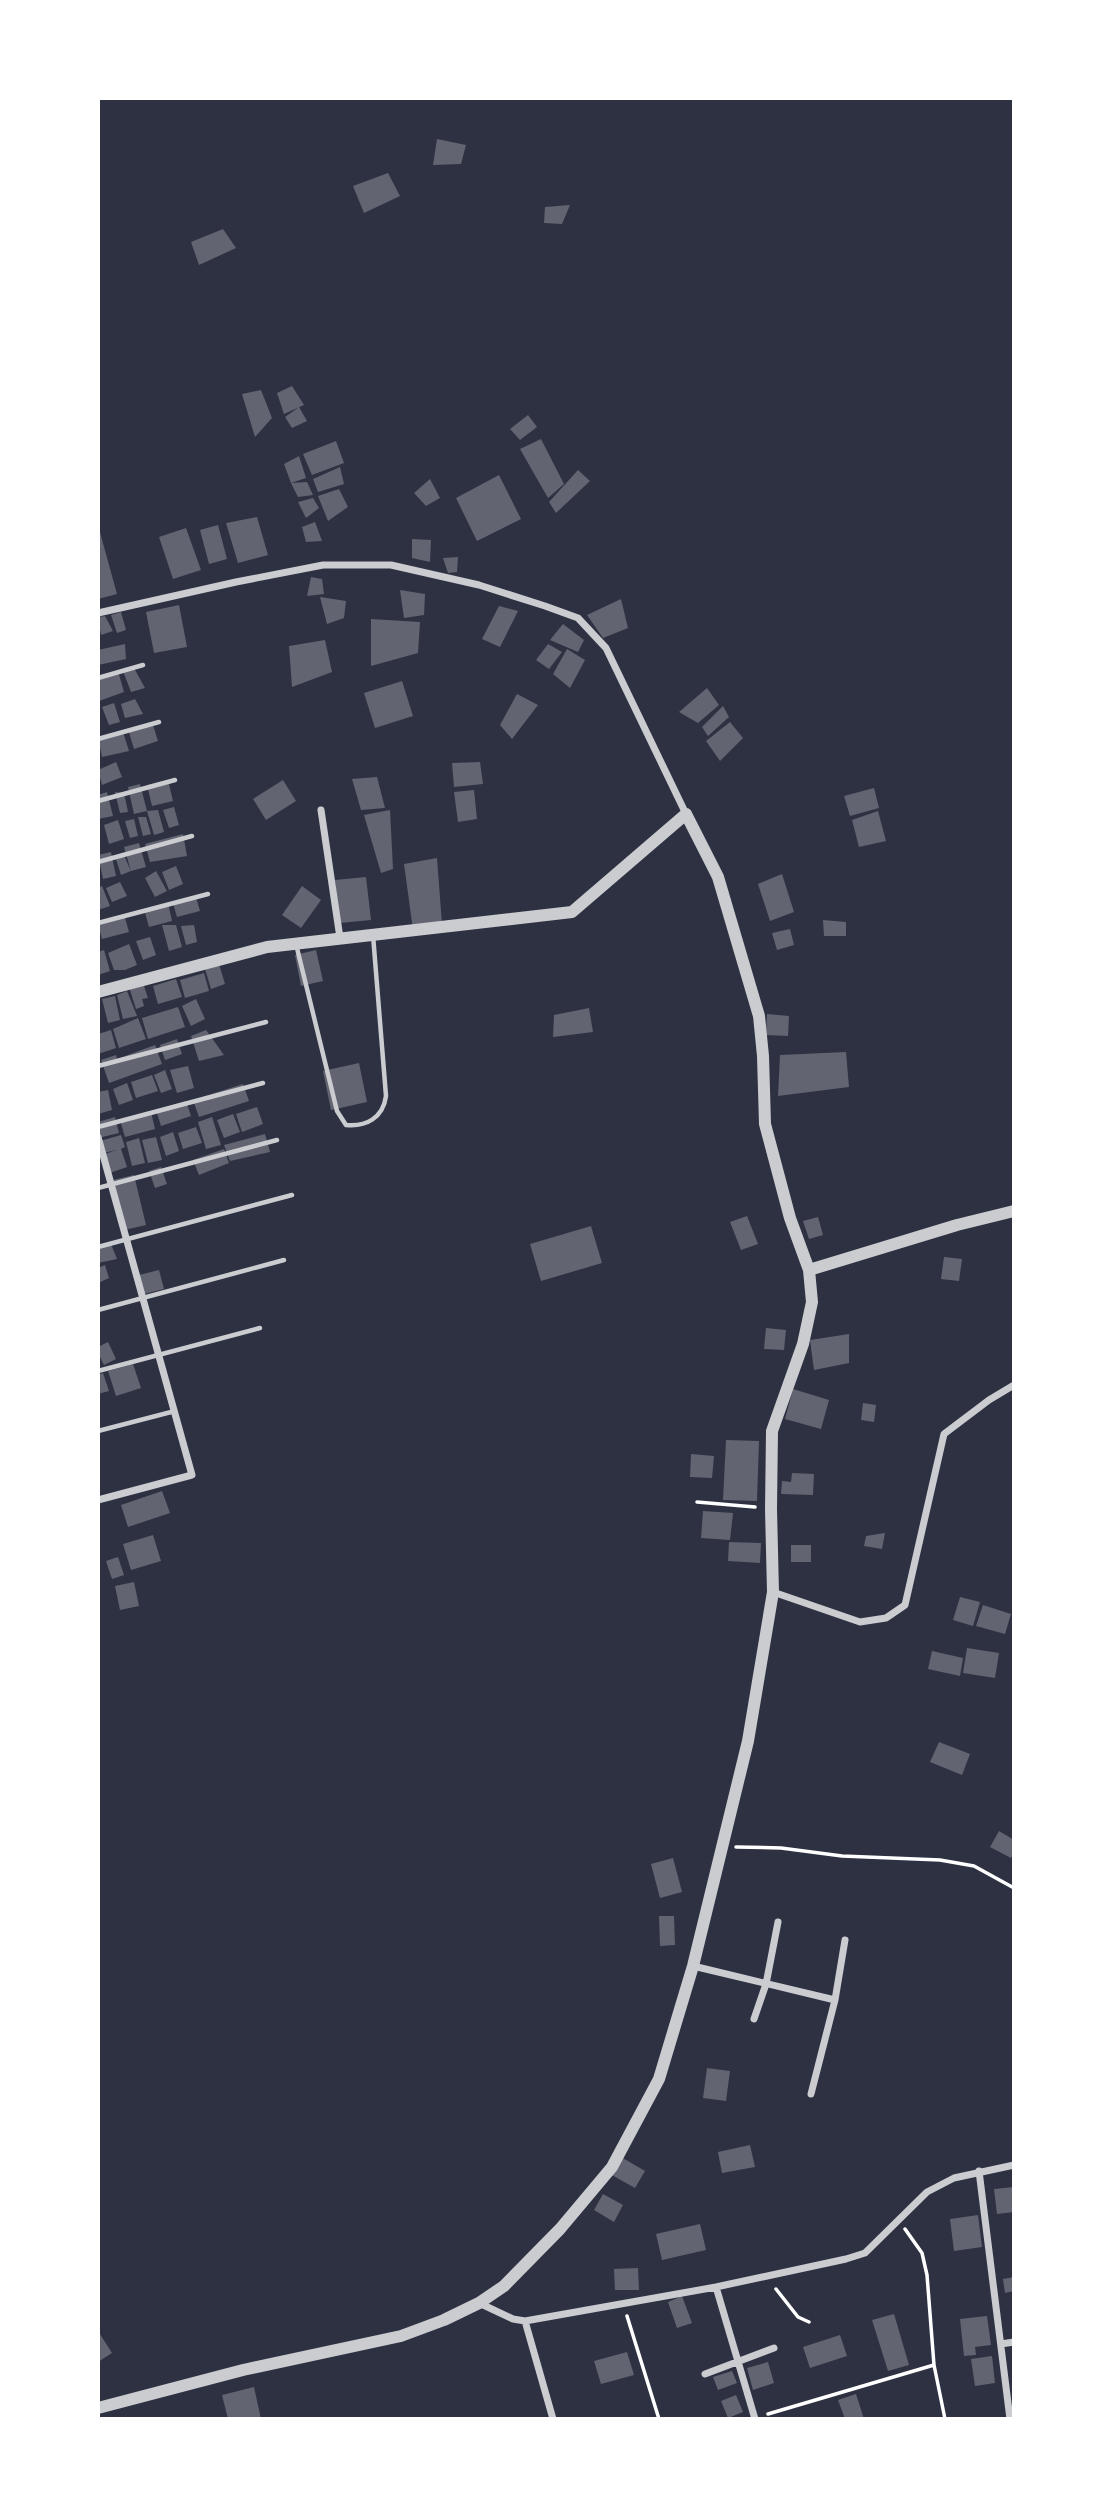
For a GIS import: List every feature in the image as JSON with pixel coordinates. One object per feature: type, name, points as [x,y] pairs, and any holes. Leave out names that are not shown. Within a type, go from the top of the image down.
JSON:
[{"type":"street","points":[[98,613],[323,565],[391,565],[479,585],[578,618],[606,648],[718,877],[759,1016],[765,1124],[790,1219],[810,1270],[812,1302],[803,1344],[772,1431],[773,1592],[748,1741],[724,1847],[693,1966],[659,2079],[612,2167],[560,2229],[504,2286],[479,2303],[444,2320],[401,2336],[243,2371],[98,2408]]},
{"type":"street","points":[[321,810],[340,938]]},
{"type":"street","points":[[98,992],[267,947],[572,912],[686,814]]},
{"type":"street","points":[[98,1137],[192,1475],[98,1500]]},
{"type":"street","points":[[810,1270],[957,1224],[1014,1211]]},
{"type":"street","points":[[773,1592],[860,1622],[886,1618],[905,1605],[944,1434],[1014,1385]]},
{"type":"street","points":[[754,2019],[766,1983],[778,1922]]},
{"type":"street","points":[[811,2094],[835,2000],[845,1940]]},
{"type":"street","points":[[693,1966],[835,2000]]},
{"type":"street","points":[[479,2303],[513,2319],[526,2321],[716,2287],[865,2253],[927,2192],[954,2178],[1014,2165]]},
{"type":"street","points":[[979,2171],[1010,2419]]},
{"type":"street","points":[[716,2287],[755,2418]]},
{"type":"street","points":[[526,2321],[554,2419]]},
{"type":"street","points":[[1001,2344],[1014,2342]]},
{"type":"street","points":[[705,2374],[774,2348]]},
{"type":"lane","points":[[98,678],[143,665]]},
{"type":"lane","points":[[98,739],[159,723]]},
{"type":"lane","points":[[98,801],[175,779]]},
{"type":"lane","points":[[98,862],[191,836]]},
{"type":"lane","points":[[98,923],[208,894]]},
{"type":"lane","points":[[296,943],[337,1111],[346,1125],[360,1127],[380,1114],[385,1106],[386,1096],[373,934]]},
{"type":"lane","points":[[98,1066],[266,1022]]},
{"type":"lane","points":[[98,1128],[263,1083]]},
{"type":"lane","points":[[98,1188],[277,1140]]},
{"type":"lane","points":[[98,1247],[292,1195]]},
{"type":"lane","points":[[98,1310],[284,1260]]},
{"type":"lane","points":[[98,1371],[260,1328]]},
{"type":"lane","points":[[98,1431],[175,1411]]},
{"type":"path","points":[[697,1502],[771,1509]]},
{"type":"path","points":[[724,1847],[781,1848],[842,1856],[940,1860],[974,1866],[1014,1888]]},
{"type":"path","points":[[897,2220],[922,2253],[927,2275],[934,2365],[945,2419]]},
{"type":"path","points":[[768,2275],[798,2317],[809,2322]]},
{"type":"path","points":[[624,2304],[659,2419]]},
{"type":"path","points":[[755,2418],[934,2365]]},
{"type":"building","points":[[437,139],[466,145],[461,164],[433,165]]},
{"type":"building","points":[[388,173],[400,196],[364,213],[353,186]]},
{"type":"building","points":[[570,205],[562,224],[544,223],[545,207]]},
{"type":"building","points":[[223,229],[236,248],[199,265],[191,242]]},
{"type":"building","points":[[292,386],[304,405],[284,414],[277,393]]},
{"type":"building","points":[[261,390],[272,418],[255,437],[242,394]]},
{"type":"building","points":[[299,407],[307,421],[292,428],[285,417]]},
{"type":"building","points":[[528,415],[537,427],[520,440],[510,429]]},
{"type":"building","points":[[541,439],[564,484],[548,498],[520,449]]},
{"type":"building","points":[[336,441],[344,463],[312,475],[303,454]]},
{"type":"building","points":[[299,456],[306,478],[291,483],[284,464]]},
{"type":"building","points":[[340,467],[344,484],[318,492],[313,479]]},
{"type":"building","points":[[578,470],[590,481],[556,513],[549,502]]},
{"type":"building","points":[[499,475],[521,519],[477,541],[456,498]]},
{"type":"building","points":[[430,479],[440,498],[426,506],[414,493]]},
{"type":"building","points":[[307,482],[313,495],[298,497],[291,483]]},
{"type":"building","points":[[339,489],[348,507],[328,521],[318,496]]},
{"type":"building","points":[[313,498],[319,508],[306,518],[298,502]]},
{"type":"building","points":[[257,517],[268,555],[238,563],[226,523]]},
{"type":"building","points":[[315,522],[322,541],[306,542],[302,527]]},
{"type":"building","points":[[98,525],[117,594],[98,599]]},
{"type":"building","points":[[218,525],[227,559],[209,564],[200,530]]},
{"type":"building","points":[[186,528],[201,570],[173,579],[159,537]]},
{"type":"building","points":[[412,539],[431,540],[430,562],[412,558]]},
{"type":"building","points":[[458,557],[457,572],[448,573],[443,558]]},
{"type":"building","points":[[311,577],[322,579],[324,594],[307,596]]},
{"type":"building","points":[[400,590],[425,594],[424,615],[404,618]]},
{"type":"building","points":[[320,597],[346,601],[344,618],[327,624]]},
{"type":"building","points":[[621,599],[628,628],[603,638],[587,615]]},
{"type":"building","points":[[179,605],[187,647],[154,653],[146,612]]},
{"type":"building","points":[[499,606],[518,611],[500,647],[482,639]]},
{"type":"building","points":[[121,612],[126,630],[117,633],[111,615]]},
{"type":"building","points":[[105,616],[113,631],[101,635],[98,617]]},
{"type":"building","points":[[371,619],[420,622],[418,653],[371,666]]},
{"type":"building","points":[[563,624],[584,640],[578,652],[550,640]]},
{"type":"building","points":[[325,640],[332,672],[292,687],[289,646]]},
{"type":"building","points":[[125,644],[126,659],[98,665],[98,650]]},
{"type":"building","points":[[548,644],[562,652],[549,669],[536,660]]},
{"type":"building","points":[[567,649],[585,660],[570,688],[553,674]]},
{"type":"building","points":[[134,668],[145,688],[131,692],[123,671]]},
{"type":"building","points":[[118,671],[124,692],[99,701],[98,679]]},
{"type":"building","points":[[402,681],[413,716],[375,728],[364,693]]},
{"type":"building","points":[[707,688],[719,705],[698,723],[679,712]]},
{"type":"building","points":[[517,694],[538,705],[512,739],[500,725]]},
{"type":"building","points":[[135,699],[143,714],[125,718],[121,704]]},
{"type":"building","points":[[114,703],[120,722],[109,725],[102,707]]},
{"type":"building","points":[[723,706],[729,717],[708,736],[702,727]]},
{"type":"building","points":[[152,722],[158,741],[134,749],[128,729]]},
{"type":"building","points":[[730,722],[743,738],[720,761],[706,741]]},
{"type":"building","points":[[123,732],[129,751],[102,757],[98,738]]},
{"type":"building","points":[[116,762],[122,777],[102,785],[98,770]]},
{"type":"building","points":[[480,762],[483,784],[454,787],[452,763]]},
{"type":"building","points":[[377,777],[385,808],[361,810],[352,779]]},
{"type":"building","points":[[168,780],[173,801],[152,806],[147,785]]},
{"type":"building","points":[[283,780],[296,801],[266,820],[253,799]]},
{"type":"building","points":[[140,784],[147,811],[134,814],[128,787]]},
{"type":"building","points":[[874,788],[879,808],[850,816],[844,796]]},
{"type":"building","points":[[474,790],[477,819],[458,822],[454,792]]},
{"type":"building","points":[[107,792],[113,816],[98,819],[98,795]]},
{"type":"building","points":[[115,792],[124,793],[128,812],[120,813]]},
{"type":"building","points":[[174,807],[179,825],[169,828],[163,810]]},
{"type":"building","points":[[158,810],[164,832],[154,835],[147,811]]},
{"type":"building","points":[[390,810],[393,869],[381,873],[364,815]]},
{"type":"building","points":[[878,811],[886,841],[859,847],[852,820]]},
{"type":"building","points":[[138,817],[146,817],[151,834],[143,836]]},
{"type":"building","points":[[134,819],[138,836],[130,838],[125,821]]},
{"type":"building","points":[[118,820],[124,839],[109,844],[104,825]]},
{"type":"building","points":[[183,834],[187,856],[150,862],[145,844]]},
{"type":"building","points":[[139,843],[146,867],[131,871],[124,847]]},
{"type":"building","points":[[111,852],[116,876],[103,879],[98,855]]},
{"type":"building","points":[[123,853],[131,871],[121,875],[115,856]]},
{"type":"building","points":[[437,858],[442,924],[413,930],[404,864]]},
{"type":"building","points":[[176,866],[183,884],[169,890],[162,872]]},
{"type":"building","points":[[156,871],[167,891],[155,897],[145,878]]},
{"type":"building","points":[[782,874],[794,912],[770,921],[758,884]]},
{"type":"building","points":[[366,877],[371,920],[340,923],[335,880]]},
{"type":"building","points":[[120,882],[127,896],[112,902],[106,888]]},
{"type":"building","points":[[102,886],[110,906],[98,910],[98,888]]},
{"type":"building","points":[[302,886],[321,900],[301,928],[282,915]]},
{"type":"building","points":[[196,897],[200,911],[177,917],[173,903]]},
{"type":"building","points":[[168,903],[172,921],[149,927],[144,909]]},
{"type":"building","points":[[124,914],[129,932],[102,939],[98,924]]},
{"type":"building","points":[[823,920],[846,922],[846,936],[824,936]]},
{"type":"building","points":[[162,925],[176,925],[182,947],[169,951]]},
{"type":"building","points":[[194,925],[197,942],[186,945],[181,926]]},
{"type":"building","points":[[790,929],[794,945],[777,950],[772,933]]},
{"type":"building","points":[[150,937],[156,955],[143,960],[136,941]]},
{"type":"building","points":[[129,944],[137,965],[125,970],[114,970],[108,953]]},
{"type":"building","points":[[104,950],[110,971],[98,975],[98,952]]},
{"type":"building","points":[[316,950],[323,981],[301,986],[295,955]]},
{"type":"building","points":[[219,964],[225,984],[211,989],[205,969]]},
{"type":"building","points":[[204,973],[209,991],[185,998],[180,980]]},
{"type":"building","points":[[176,979],[182,997],[158,1004],[153,986]]},
{"type":"building","points":[[143,983],[148,998],[142,999],[144,1006],[136,1009],[129,987]]},
{"type":"building","points":[[127,991],[137,1016],[123,1019],[117,995]]},
{"type":"building","points":[[115,996],[120,1020],[108,1023],[102,999]]},
{"type":"building","points":[[196,999],[205,1019],[191,1026],[182,1006]]},
{"type":"building","points":[[178,1007],[185,1027],[148,1039],[142,1018]]},
{"type":"building","points":[[589,1008],[593,1032],[553,1037],[554,1015]]},
{"type":"building","points":[[767,1014],[789,1016],[788,1036],[766,1035]]},
{"type":"building","points":[[138,1018],[146,1039],[119,1048],[113,1029]]},
{"type":"building","points":[[111,1030],[116,1048],[98,1054],[98,1034]]},
{"type":"building","points":[[206,1030],[224,1055],[199,1061],[191,1036]]},
{"type":"building","points":[[177,1039],[182,1054],[165,1060],[160,1045]]},
{"type":"building","points":[[155,1045],[162,1064],[109,1083],[101,1060],[116,1055],[117,1059]]},
{"type":"building","points":[[846,1052],[849,1087],[778,1096],[780,1055]]},
{"type":"building","points":[[359,1063],[367,1102],[331,1110],[323,1071]]},
{"type":"building","points":[[188,1066],[194,1088],[177,1093],[170,1070]]},
{"type":"building","points":[[165,1070],[172,1089],[161,1093],[154,1075]]},
{"type":"building","points":[[152,1075],[158,1091],[136,1098],[131,1082]]},
{"type":"building","points":[[127,1083],[133,1100],[119,1105],[113,1089]]},
{"type":"building","points":[[243,1084],[249,1101],[199,1117],[193,1100]]},
{"type":"building","points":[[108,1090],[112,1110],[98,1114],[98,1092]]},
{"type":"building","points":[[186,1101],[191,1116],[161,1126],[156,1110]]},
{"type":"building","points":[[257,1107],[263,1124],[242,1132],[236,1114]]},
{"type":"building","points":[[151,1112],[155,1129],[125,1137],[120,1120]]},
{"type":"building","points":[[233,1114],[240,1132],[224,1138],[217,1120]]},
{"type":"building","points":[[115,1117],[119,1133],[98,1138],[98,1122]]},
{"type":"building","points":[[212,1117],[221,1145],[206,1149],[198,1122]]},
{"type":"building","points":[[196,1127],[202,1143],[183,1149],[178,1133]]},
{"type":"building","points":[[173,1132],[179,1151],[166,1156],[160,1137]]},
{"type":"building","points":[[265,1134],[270,1152],[230,1161],[224,1145]]},
{"type":"building","points":[[121,1135],[125,1147],[121,1149],[127,1167],[107,1174],[100,1156],[116,1150],[104,1153],[100,1141]]},
{"type":"building","points":[[156,1137],[162,1160],[148,1163],[142,1140]]},
{"type":"building","points":[[139,1138],[145,1163],[132,1166],[126,1142]]},
{"type":"building","points":[[224,1149],[229,1163],[199,1175],[193,1160]]},
{"type":"building","points":[[161,1167],[167,1184],[155,1188],[149,1171]]},
{"type":"building","points":[[134,1175],[146,1225],[124,1230],[113,1180]]},
{"type":"building","points":[[747,1216],[758,1244],[741,1250],[730,1222]]},
{"type":"building","points":[[818,1217],[823,1235],[809,1239],[803,1221]]},
{"type":"building","points":[[591,1226],[602,1263],[541,1281],[530,1244]]},
{"type":"building","points":[[111,1244],[117,1259],[98,1263],[98,1247]]},
{"type":"building","points":[[944,1257],[962,1259],[959,1281],[941,1279]]},
{"type":"building","points":[[105,1265],[109,1278],[98,1283],[98,1268]]},
{"type":"building","points":[[159,1270],[164,1289],[140,1295],[135,1276]]},
{"type":"building","points":[[766,1328],[786,1330],[784,1350],[764,1349]]},
{"type":"building","points":[[849,1334],[849,1363],[814,1370],[810,1340]]},
{"type":"building","points":[[108,1342],[116,1359],[104,1365],[98,1347]]},
{"type":"building","points":[[133,1364],[141,1388],[116,1396],[108,1371]]},
{"type":"building","points":[[103,1373],[109,1391],[98,1394],[98,1375]]},
{"type":"building","points":[[793,1389],[829,1400],[821,1429],[785,1419]]},
{"type":"building","points":[[863,1403],[876,1405],[874,1422],[861,1420]]},
{"type":"building","points":[[726,1440],[759,1441],[757,1501],[723,1500]]},
{"type":"building","points":[[691,1454],[714,1456],[712,1478],[690,1477]]},
{"type":"building","points":[[792,1473],[814,1474],[813,1495],[781,1494],[782,1481],[791,1482]]},
{"type":"building","points":[[162,1491],[170,1513],[128,1527],[121,1505]]},
{"type":"building","points":[[703,1511],[733,1513],[730,1540],[701,1538]]},
{"type":"building","points":[[885,1533],[882,1549],[864,1546],[866,1536]]},
{"type":"building","points":[[153,1535],[161,1561],[131,1570],[123,1544]]},
{"type":"building","points":[[729,1542],[761,1543],[760,1563],[728,1561]]},
{"type":"building","points":[[791,1545],[811,1545],[811,1562],[791,1562]]},
{"type":"building","points":[[118,1557],[124,1575],[112,1579],[106,1561]]},
{"type":"building","points":[[134,1582],[139,1606],[120,1610],[115,1586]]},
{"type":"building","points":[[960,1597],[980,1602],[973,1626],[953,1620]]},
{"type":"building","points":[[983,1605],[1011,1614],[1005,1634],[976,1626]]},
{"type":"building","points":[[967,1648],[999,1653],[995,1678],[963,1673]]},
{"type":"building","points":[[932,1651],[963,1658],[960,1676],[928,1669]]},
{"type":"building","points":[[939,1742],[970,1754],[962,1775],[930,1762]]},
{"type":"building","points":[[999,1831],[1014,1840],[1011,1858],[990,1847]]},
{"type":"building","points":[[673,1858],[682,1892],[660,1898],[651,1864]]},
{"type":"building","points":[[659,1916],[674,1916],[675,1945],[660,1946]]},
{"type":"building","points":[[707,2068],[730,2071],[726,2101],[703,2098]]},
{"type":"building","points":[[750,2145],[755,2167],[722,2173],[718,2152]]},
{"type":"building","points":[[621,2157],[645,2171],[635,2188],[610,2174]]},
{"type":"building","points":[[1014,2187],[1014,2212],[997,2214],[994,2189]]},
{"type":"building","points":[[603,2194],[623,2205],[614,2222],[594,2210]]},
{"type":"building","points":[[978,2215],[982,2247],[954,2251],[950,2219]]},
{"type":"building","points":[[700,2224],[706,2250],[662,2260],[656,2234]]},
{"type":"building","points":[[638,2268],[639,2290],[615,2290],[614,2269]]},
{"type":"building","points":[[1014,2277],[1014,2291],[1005,2293],[1003,2279]]},
{"type":"building","points":[[682,2296],[692,2323],[677,2328],[668,2302]]},
{"type":"building","points":[[894,2314],[909,2365],[888,2371],[872,2320]]},
{"type":"building","points":[[987,2316],[991,2345],[975,2347],[976,2355],[964,2356],[960,2319]]},
{"type":"building","points":[[98,2331],[112,2353],[98,2362]]},
{"type":"building","points":[[840,2335],[847,2356],[810,2368],[803,2347]]},
{"type":"building","points":[[627,2352],[634,2375],[601,2384],[594,2361]]},
{"type":"building","points":[[992,2356],[995,2383],[975,2386],[971,2359]]},
{"type":"building","points":[[768,2362],[774,2383],[753,2390],[747,2368]]},
{"type":"building","points":[[732,2371],[737,2383],[718,2390],[713,2377]]},
{"type":"building","points":[[254,2387],[261,2419],[228,2419],[222,2395]]},
{"type":"building","points":[[856,2394],[864,2419],[845,2419],[838,2400]]},
{"type":"building","points":[[736,2395],[743,2412],[728,2418],[721,2401]]}]
